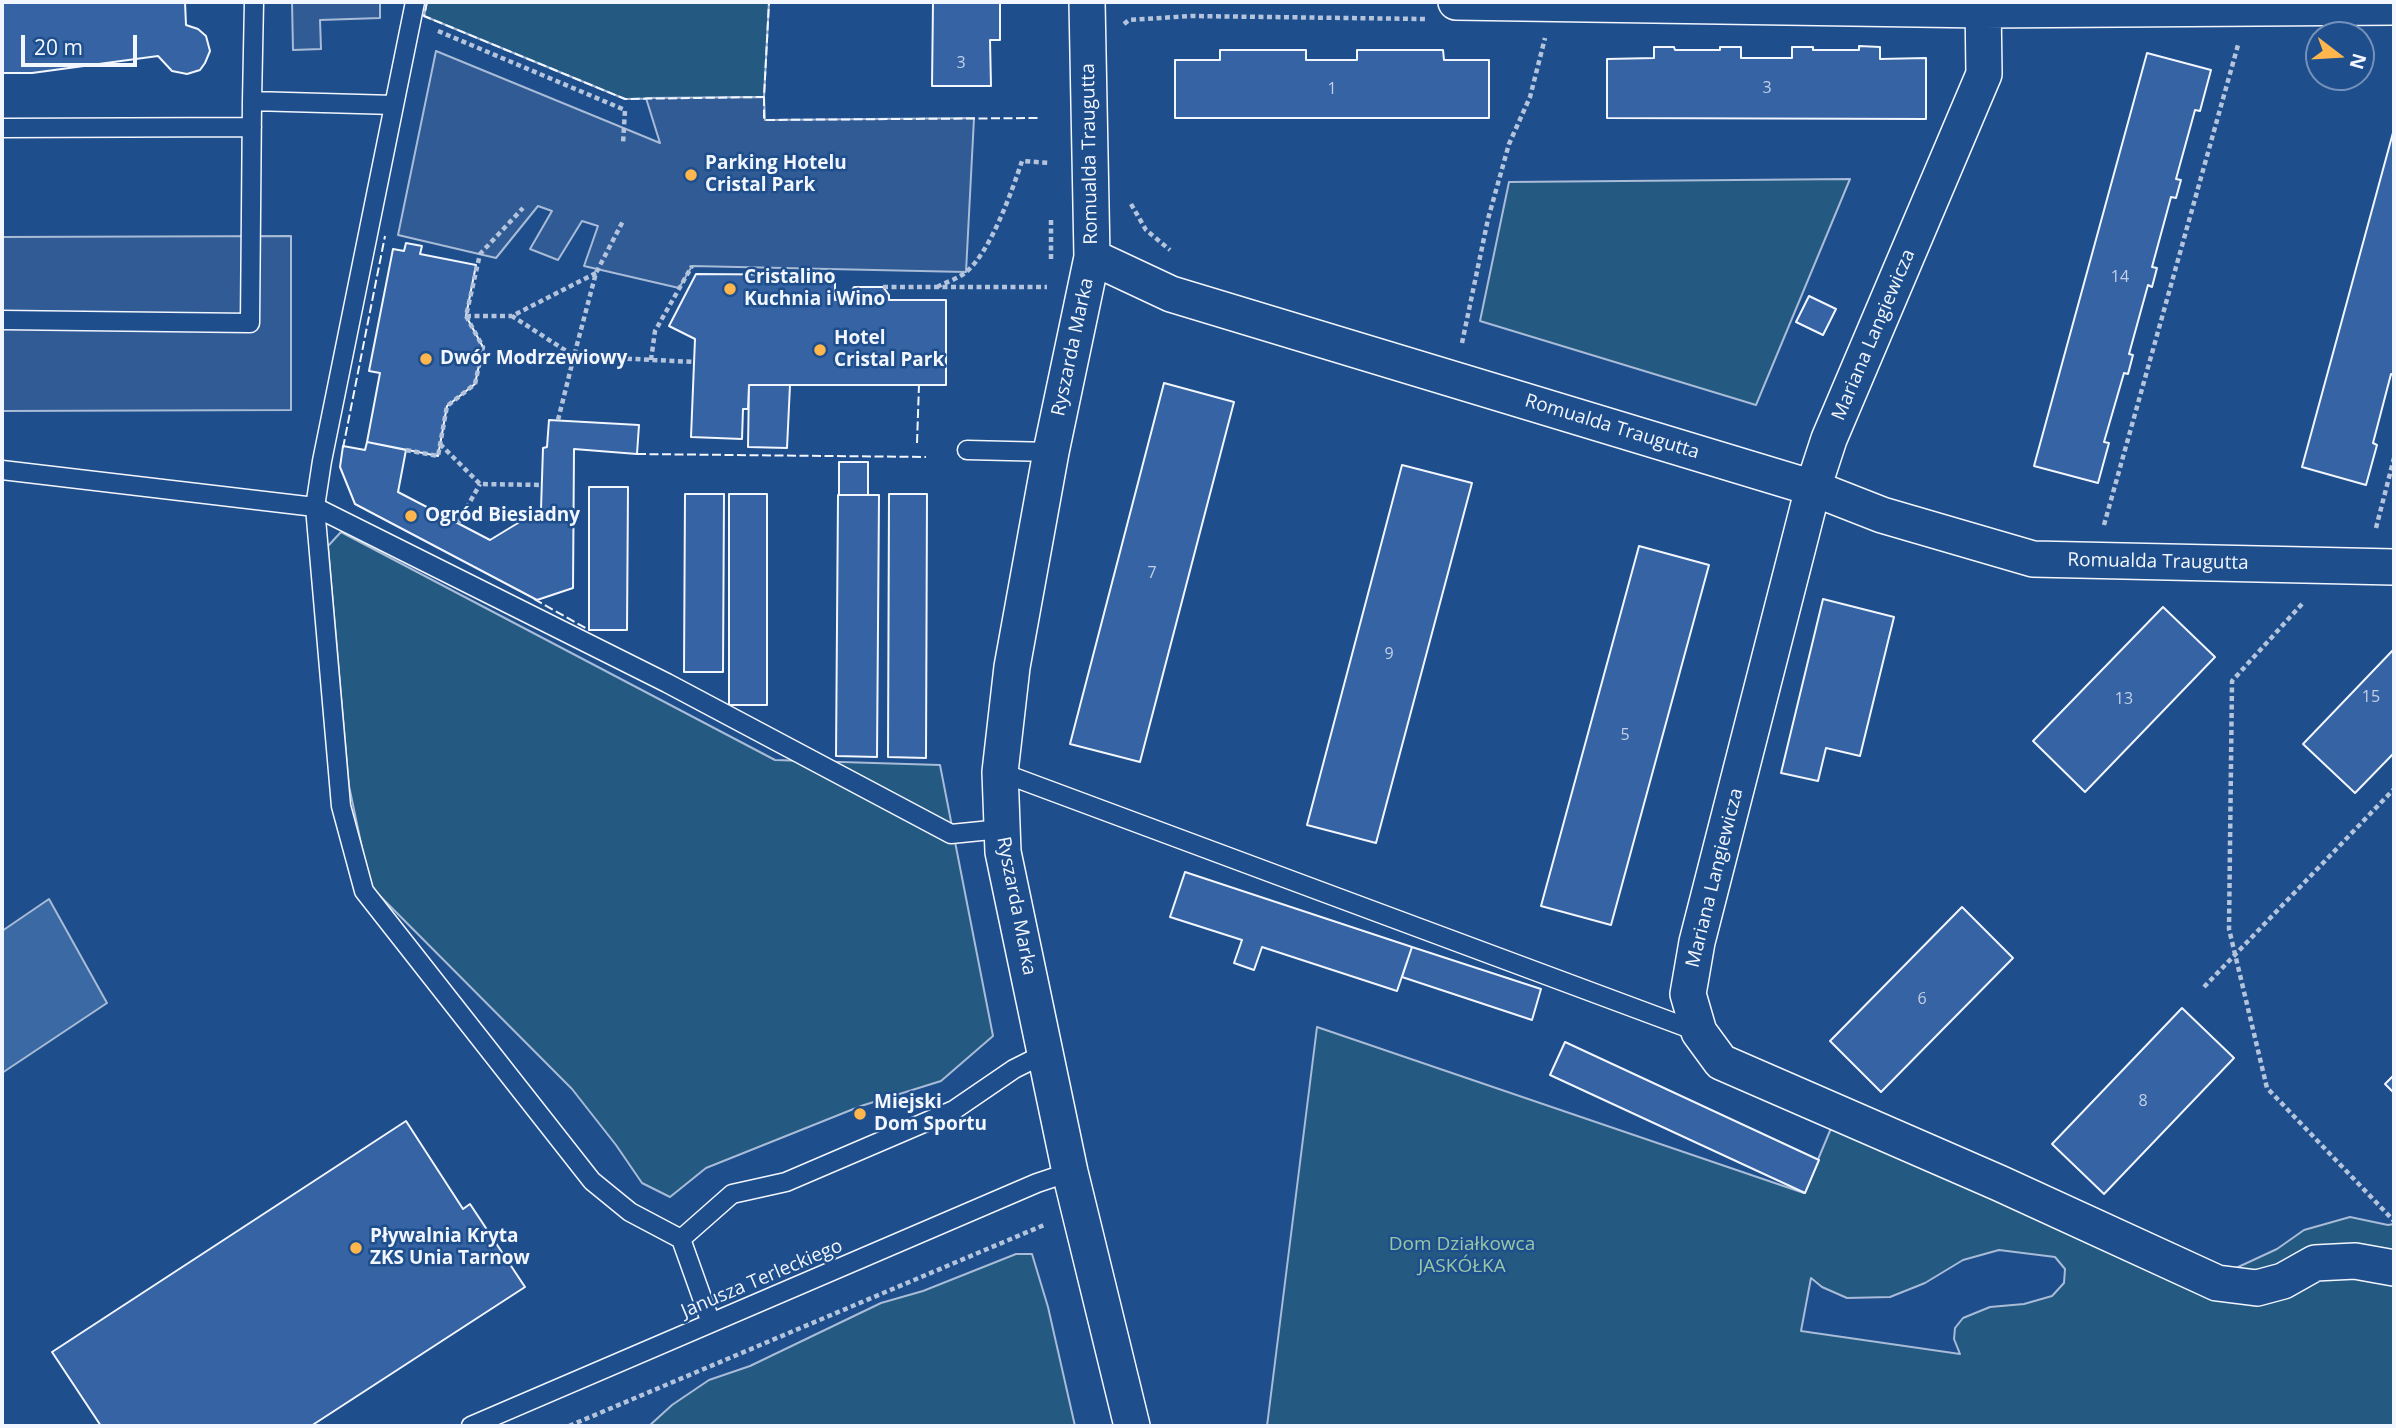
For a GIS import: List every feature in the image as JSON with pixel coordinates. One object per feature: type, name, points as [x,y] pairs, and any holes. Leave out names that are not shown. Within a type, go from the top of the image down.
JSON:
[{"type":"street","name":"Romualda Traugutta","points":[[1087,2],[1088,140],[1093,257],[1171,294],[1813,488],[1882,515],[2033,559],[2394,567]]},
{"type":"street","points":[[1447,10],[1545,12],[1983,6],[2394,7]]},
{"type":"street","name":"Mariana Langiewicza","points":[[1983,6],[1984,74],[1829,439],[1813,488],[1697,942],[1688,994],[1699,1032],[1721,1062],[1999,1183],[2217,1283],[2257,1288],[2283,1281],[2315,1263],[2356,1261],[2394,1268]]},
{"type":"street","name":"Ryszarda Marka","points":[[1093,257],[1051,452],[1012,667],[1000,772],[1001,829],[1003,852],[1070,1172],[1132,1426]]},
{"type":"lane","points":[[2,320],[250,323],[254,2]]},
{"type":"lane","points":[[415,2],[314,507],[341,806],[364,891],[592,1181],[630,1212],[681,1239],[711,1323]]},
{"type":"lane","points":[[253,101],[394,105]]},
{"type":"lane","points":[[2,128],[252,127]]},
{"type":"lane","points":[[967,450],[1051,452]]},
{"type":"lane","points":[[2,470],[314,507],[667,683],[951,834],[1001,829]]},
{"type":"lane","points":[[1000,772],[1699,1032]]},
{"type":"lane","points":[[681,1239],[732,1194],[786,1182],[954,1110],[1014,1069],[1046,1053]]},
{"type":"lane","name":"Janusza Terleckiego","points":[[471,1426],[1037,1183],[1070,1172]]},
{"type":"path","points":[[2095,560],[2236,49],[2258,7]]},
{"type":"path","points":[[1119,30],[1129,20],[1164,16],[1447,10]]},
{"type":"path","points":[[1461,347],[1488,219],[1509,144],[1530,97],[1545,12]]},
{"type":"path","points":[[411,20],[625,110],[623,144]]},
{"type":"path","points":[[937,287],[966,272],[983,249],[1006,208],[1022,161],[1050,163]]},
{"type":"path","points":[[1128,197],[1146,230],[1174,254]]},
{"type":"path","points":[[407,450],[438,456],[447,406],[475,384],[483,346],[466,316],[480,254],[523,208]]},
{"type":"path","points":[[558,420],[596,273],[622,221]]},
{"type":"path","points":[[651,360],[655,331],[692,266]]},
{"type":"path","points":[[466,316],[512,316],[596,273]]},
{"type":"path","points":[[883,287],[1048,287]]},
{"type":"path","points":[[512,316],[574,356],[694,362]]},
{"type":"path","points":[[440,444],[480,484],[542,485]]},
{"type":"path","points":[[2385,528],[2375,528],[2394,458]]},
{"type":"path","points":[[458,523],[480,484]]},
{"type":"path","points":[[2302,604],[2232,681],[2229,929],[2267,1088],[2394,1221]]},
{"type":"path","points":[[2204,987],[2394,789]]},
{"type":"path","points":[[569,1426],[1045,1225]]},
{"type":"green space","points":[[427,2],[769,2],[764,97],[625,99],[424,16]]},
{"type":"green space","points":[[1850,179],[1756,405],[1480,321],[1509,182]]},
{"type":"green space","points":[[341,532],[775,760],[940,765],[993,1036],[941,1081],[861,1106],[706,1168],[670,1197],[642,1183],[572,1089],[370,886],[349,786],[328,546]]},
{"type":"green space","name":"Dom Działkowca JASKÓŁKA","points":[[1317,1027],[1804,1193],[1837,1114],[2182,1268],[2236,1268],[2277,1249],[2304,1230],[2350,1217],[2394,1224],[2394,1426],[1267,1426]],"holes":[[[1999,1250],[2055,1257],[2065,1269],[2064,1283],[2052,1296],[2024,1304],[1990,1307],[1963,1318],[1955,1328],[1954,1339],[1960,1354],[1801,1331],[1811,1278],[1822,1287],[1847,1298],[1890,1297],[1925,1283],[1963,1260]]]},
{"type":"green space","points":[[1016,1254],[1032,1254],[1048,1307],[1075,1426],[649,1426],[672,1405],[709,1380],[750,1366],[881,1303],[923,1291]]},
{"type":"shaded area","points":[[292,2],[380,2],[380,18],[320,20],[321,49],[293,50]]},
{"type":"shaded area","name":"Parking Hotelu Cristal Park","points":[[436,51],[660,143],[646,98],[764,97],[765,120],[974,118],[966,272],[692,266],[679,288],[584,266],[598,226],[582,221],[558,260],[530,249],[552,211],[538,206],[496,258],[398,235]]},
{"type":"shaded area","points":[[291,236],[291,410],[2,411],[2,237]]},
{"type":"shaded area","points":[[49,899],[107,1003],[2,1073],[2,931]]},
{"type":"building","points":[[2,2],[185,2],[186,25],[198,29],[206,36],[210,51],[200,70],[187,74],[172,71],[158,56],[32,73],[2,73]]},
{"type":"building","points":[[933,2],[1000,2],[1000,40],[990,40],[991,86],[932,86]]},
{"type":"building","points":[[1859,46],[1880,47],[1880,59],[1926,58],[1926,119],[1607,118],[1607,59],[1654,58],[1654,47],[1720,50],[1720,47],[1741,47],[1741,58],[1792,58],[1792,47],[1859,50]]},
{"type":"building","points":[[1220,50],[1306,50],[1306,60],[1357,60],[1357,50],[1443,50],[1444,60],[1489,60],[1489,118],[1175,118],[1175,60],[1220,60]]},
{"type":"building","points":[[2147,53],[2211,70],[2200,111],[2195,110],[2176,179],[2181,180],[2176,198],[2171,197],[2152,267],[2157,268],[2152,287],[2148,285],[2129,354],[2133,355],[2128,374],[2124,373],[2104,442],[2109,443],[2098,483],[2034,466]]},
{"type":"building","points":[[2394,129],[2394,375],[2391,374],[2373,443],[2377,445],[2366,485],[2302,467]]},
{"type":"building","name":"Dwór Modrzewiowy","points":[[406,243],[422,246],[420,254],[476,265],[466,316],[483,347],[475,384],[447,406],[438,456],[367,442],[380,373],[369,371],[393,249],[404,251]]},
{"type":"building","name":"Hotel Cristal Park","points":[[696,274],[835,275],[835,300],[848,300],[854,287],[883,287],[889,300],[946,300],[946,385],[749,385],[748,409],[743,409],[742,439],[691,437],[695,339],[669,326]]},
{"type":"building","points":[[1809,296],[1836,309],[1823,335],[1796,322]]},
{"type":"building","points":[[1164,383],[1234,402],[1140,762],[1070,744]]},
{"type":"building","points":[[749,385],[790,385],[787,448],[748,447]]},
{"type":"building","name":"Ogród Biesiadny","points":[[549,420],[639,425],[637,454],[574,449],[573,588],[537,600],[355,504],[340,467],[343,446],[365,450],[367,442],[406,450],[398,492],[490,540],[541,509],[543,448],[547,447]]},
{"type":"building","points":[[839,462],[868,462],[868,495],[839,495]]},
{"type":"building","points":[[1402,465],[1472,483],[1376,843],[1307,825]]},
{"type":"building","points":[[589,487],[628,487],[627,630],[589,630]]},
{"type":"building","points":[[685,494],[724,494],[723,672],[684,672]]},
{"type":"building","points":[[729,494],[767,494],[767,705],[729,705]]},
{"type":"building","points":[[889,494],[927,494],[926,758],[888,757]]},
{"type":"building","points":[[838,495],[879,495],[877,757],[836,756]]},
{"type":"building","points":[[1639,546],[1709,565],[1611,925],[1541,906]]},
{"type":"building","points":[[1823,599],[1894,617],[1860,756],[1826,748],[1818,781],[1781,773]]},
{"type":"building","points":[[2163,607],[2215,657],[2085,792],[2033,741]]},
{"type":"building","points":[[2394,649],[2394,753],[2355,793],[2303,744]]},
{"type":"building","points":[[1185,872],[1412,947],[1397,991],[1262,947],[1254,970],[1234,963],[1242,940],[1170,917]]},
{"type":"building","points":[[1962,907],[2013,958],[1881,1092],[1830,1041]]},
{"type":"building","points":[[1412,947],[1541,989],[1532,1020],[1402,977]]},
{"type":"building","points":[[2182,1008],[2234,1058],[2104,1194],[2052,1144]]},
{"type":"building","points":[[1565,1042],[1819,1160],[1805,1193],[1550,1075]]},
{"type":"building","points":[[2394,1075],[2394,1093],[2385,1084]]},
{"type":"building","name":"Pływalnia Kryta ZKS Unia Tarnow","points":[[406,1121],[463,1209],[470,1204],[525,1287],[311,1426],[101,1426],[52,1352]]},
{"type":"fence","points":[[427,2],[424,16],[625,99],[764,97],[769,2]]},
{"type":"fence","points":[[764,97],[764,120],[1041,118]]},
{"type":"fence","points":[[343,448],[385,236]]},
{"type":"fence","points":[[917,443],[919,385]]},
{"type":"fence","points":[[637,454],[926,457]]},
{"type":"fence","points":[[534,599],[589,630]]},
{"type":"place","name":"Parking Hotelu Cristal Park","points":[[691,175]]},
{"type":"place","name":"Cristalino Kuchnia i Wino","points":[[730,289]]},
{"type":"place","name":"Hotel Cristal Park","points":[[820,350]]},
{"type":"place","name":"Dwór Modrzewiowy","points":[[426,359]]},
{"type":"place","name":"Ogród Biesiadny","points":[[411,516]]},
{"type":"place","name":"Miejski Dom Sportu","points":[[860,1114]]},
{"type":"place","name":"Pływalnia Kryta ZKS Unia Tarnow","points":[[356,1248]]}]
